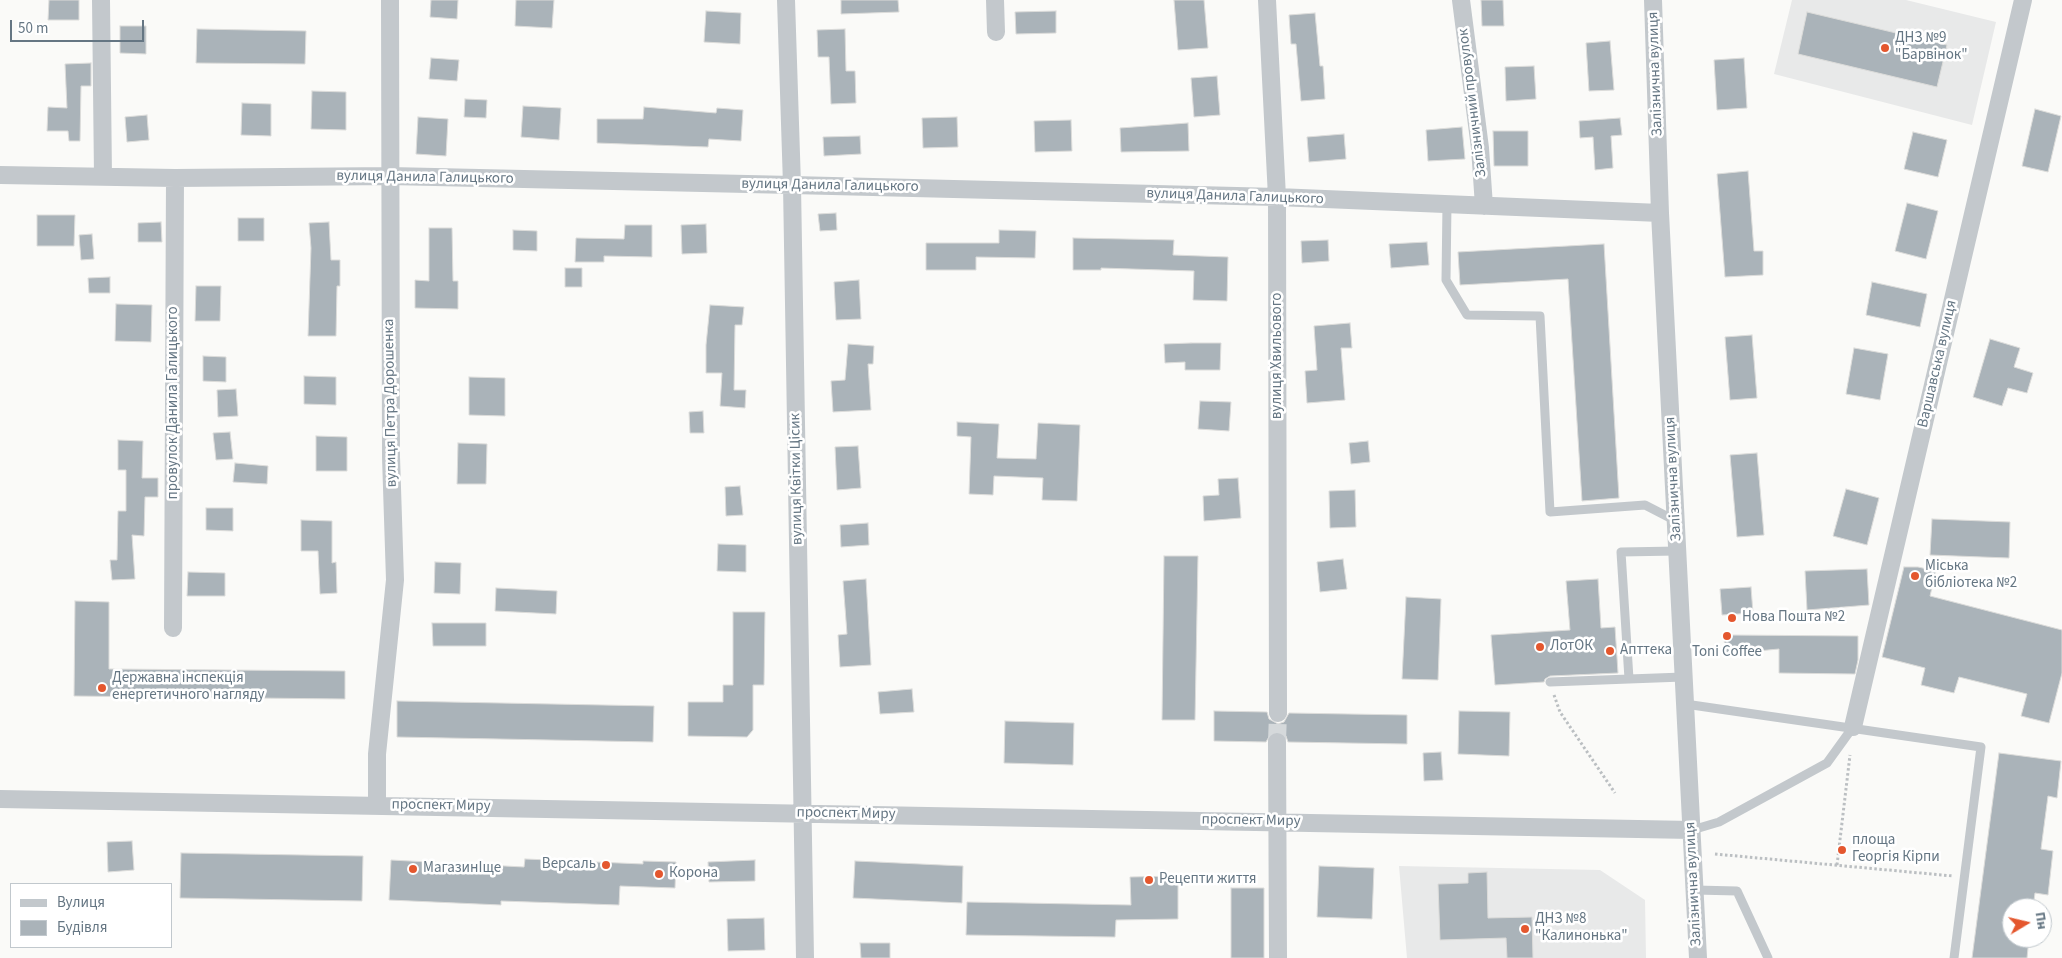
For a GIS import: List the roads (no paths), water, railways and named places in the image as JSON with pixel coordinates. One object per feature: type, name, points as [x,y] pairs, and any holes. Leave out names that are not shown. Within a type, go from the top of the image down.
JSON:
[{"type":"street","points":[[100,0],[103,176]]},
{"type":"street","name":"вулиця Петра Дорошенка","points":[[377,805],[377,754],[395,580],[390,457],[390,0]]},
{"type":"street","name":"вулиця Квітки Цісик","points":[[786,0],[792,185],[805,958]]},
{"type":"street","points":[[995,0],[996,32]]},
{"type":"street","name":"вулиця Хвильового","points":[[1267,0],[1277,197],[1278,713]]},
{"type":"street","name":"Залізничний провулок","points":[[1461,0],[1480,148],[1484,206]]},
{"type":"street","name":"Залізнична вулиця","points":[[1653,0],[1660,213],[1698,958]]},
{"type":"street","name":"Варшавська вулиця","points":[[1853,727],[2023,0]]},
{"type":"street","name":"вулиця Данила Галицького","points":[[0,175],[175,178],[390,176],[792,185],[1277,197],[1660,213]]},
{"type":"street","name":"провулок Данила Галицького","points":[[174,628],[175,178]]},
{"type":"street","points":[[1278,742],[1278,958]]},
{"type":"street","name":"проспект Миру","points":[[0,799],[1692,830]]},
{"type":"lane","points":[[1447,204],[1446,280],[1467,315],[1540,316],[1550,512],[1645,504],[1676,521]]},
{"type":"lane","points":[[1629,679],[1621,552],[1677,551]]},
{"type":"lane","points":[[1550,682],[1683,677]]},
{"type":"lane","points":[[1685,704],[1981,747],[1954,958]]},
{"type":"lane","points":[[1692,830],[1719,822],[1827,762],[1853,727]]},
{"type":"lane","points":[[1695,890],[1737,891],[1768,958]]},
{"type":"tunnel","points":[[1277,742],[1278,713]]},
{"type":"place","name":"ДНЗ №9 \"Барвінок\"","points":[[1885,48]]},
{"type":"place","name":"Міська бібліотека №2","points":[[1915,576]]},
{"type":"place","name":"Нова Пошта №2","points":[[1732,618]]},
{"type":"place","name":"Toni Coffee","points":[[1727,636]]},
{"type":"place","name":"ЛотОК","points":[[1540,647]]},
{"type":"place","name":"Апттека","points":[[1610,651]]},
{"type":"place","name":"Державна інспекція енергетичного нагляду","points":[[102,688]]},
{"type":"place","name":"площа Георгія Кірпи","points":[[1842,850]]},
{"type":"place","name":"Версаль","points":[[606,865]]},
{"type":"place","name":"МагазинІще","points":[[413,869]]},
{"type":"place","name":"Корона","points":[[659,874]]},
{"type":"place","name":"Рецепти життя","points":[[1149,880]]},
{"type":"place","name":"ДНЗ №8 \"Калинонька\"","points":[[1525,929]]}]
